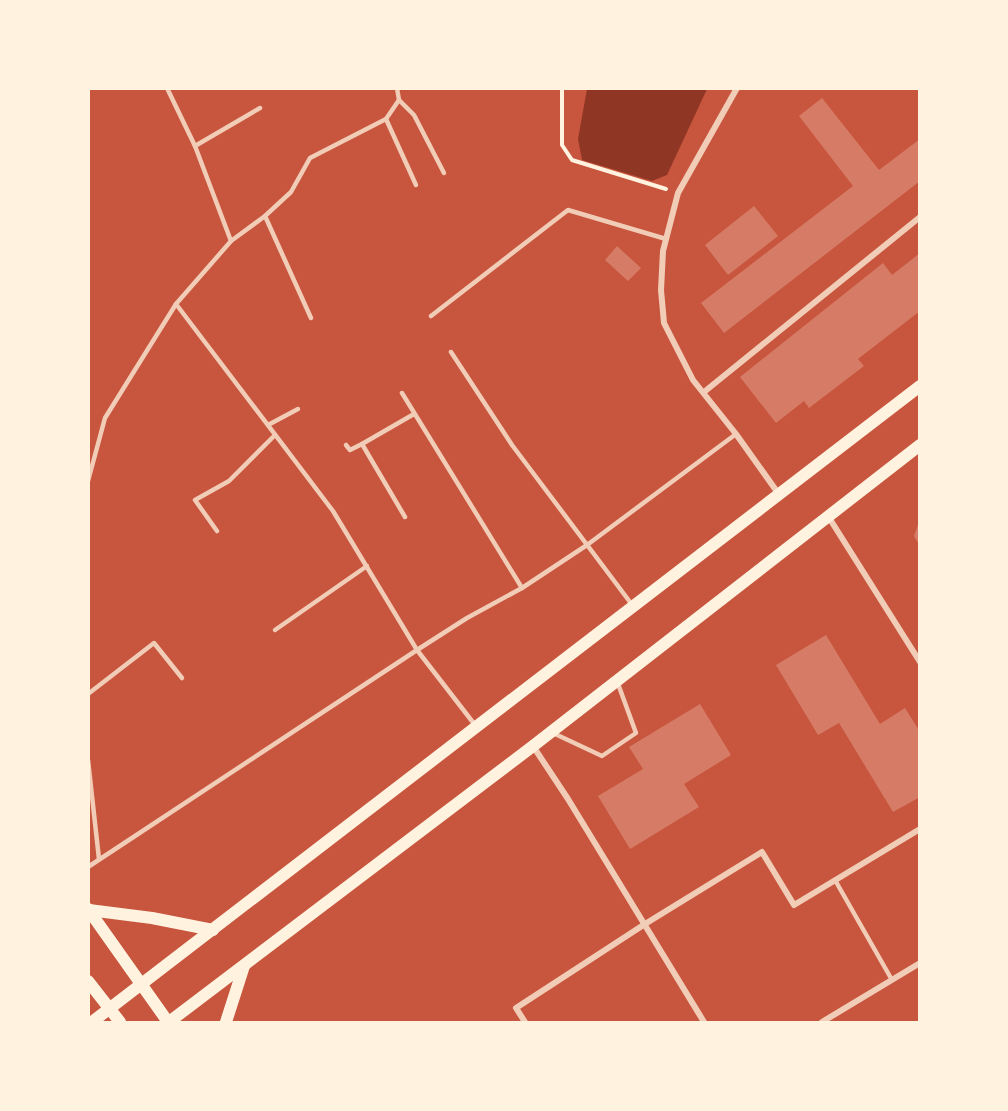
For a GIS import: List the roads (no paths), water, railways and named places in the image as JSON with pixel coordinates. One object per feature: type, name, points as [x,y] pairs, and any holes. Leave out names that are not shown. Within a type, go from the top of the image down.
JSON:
[{"type":"main road","points":[[92,1023],[920,386]]},
{"type":"main road","points":[[89,909],[169,1023],[533,746],[920,445]]},
{"type":"main road","points":[[89,909],[213,930]]},
{"type":"main road","points":[[226,1023],[244,966]]},
{"type":"main road","points":[[88,981],[120,1023]]},
{"type":"street","points":[[737,88],[678,193],[663,251],[661,290],[664,324],[693,380],[736,434],[778,493]]},
{"type":"street","points":[[704,392],[920,217]]},
{"type":"street","points":[[828,516],[920,662]]},
{"type":"street","points":[[533,746],[568,799],[704,1023]]},
{"type":"street","points":[[525,1023],[516,1008],[645,924],[762,852],[794,905],[920,829]]},
{"type":"street","points":[[822,1023],[920,963]]},
{"type":"lane","points":[[167,88],[195,146],[231,241]]},
{"type":"lane","points":[[397,88],[399,100],[414,115],[444,173]]},
{"type":"lane","points":[[88,481],[105,418],[176,304],[231,241],[265,216],[291,192],[310,158],[386,119],[399,100]]},
{"type":"lane","points":[[195,146],[260,108]]},
{"type":"lane","points":[[386,119],[416,185]]},
{"type":"lane","points":[[431,316],[568,210],[666,238]]},
{"type":"lane","points":[[265,216],[311,318]]},
{"type":"lane","points":[[176,304],[333,511],[417,650],[477,728]]},
{"type":"lane","points":[[451,352],[512,445],[633,607]]},
{"type":"lane","points":[[402,393],[522,588]]},
{"type":"lane","points":[[268,425],[298,409]]},
{"type":"lane","points":[[346,445],[350,450],[414,414]]},
{"type":"lane","points":[[88,867],[417,650],[467,618],[522,588],[587,545],[736,434]]},
{"type":"lane","points":[[217,531],[195,500],[229,481],[275,435]]},
{"type":"lane","points":[[362,444],[405,517]]},
{"type":"lane","points":[[275,630],[367,566]]},
{"type":"lane","points":[[88,694],[154,643],[182,678]]},
{"type":"lane","points":[[550,732],[602,756],[636,733],[617,680]]},
{"type":"lane","points":[[88,760],[99,859]]},
{"type":"lane","points":[[835,880],[892,980]]}]
